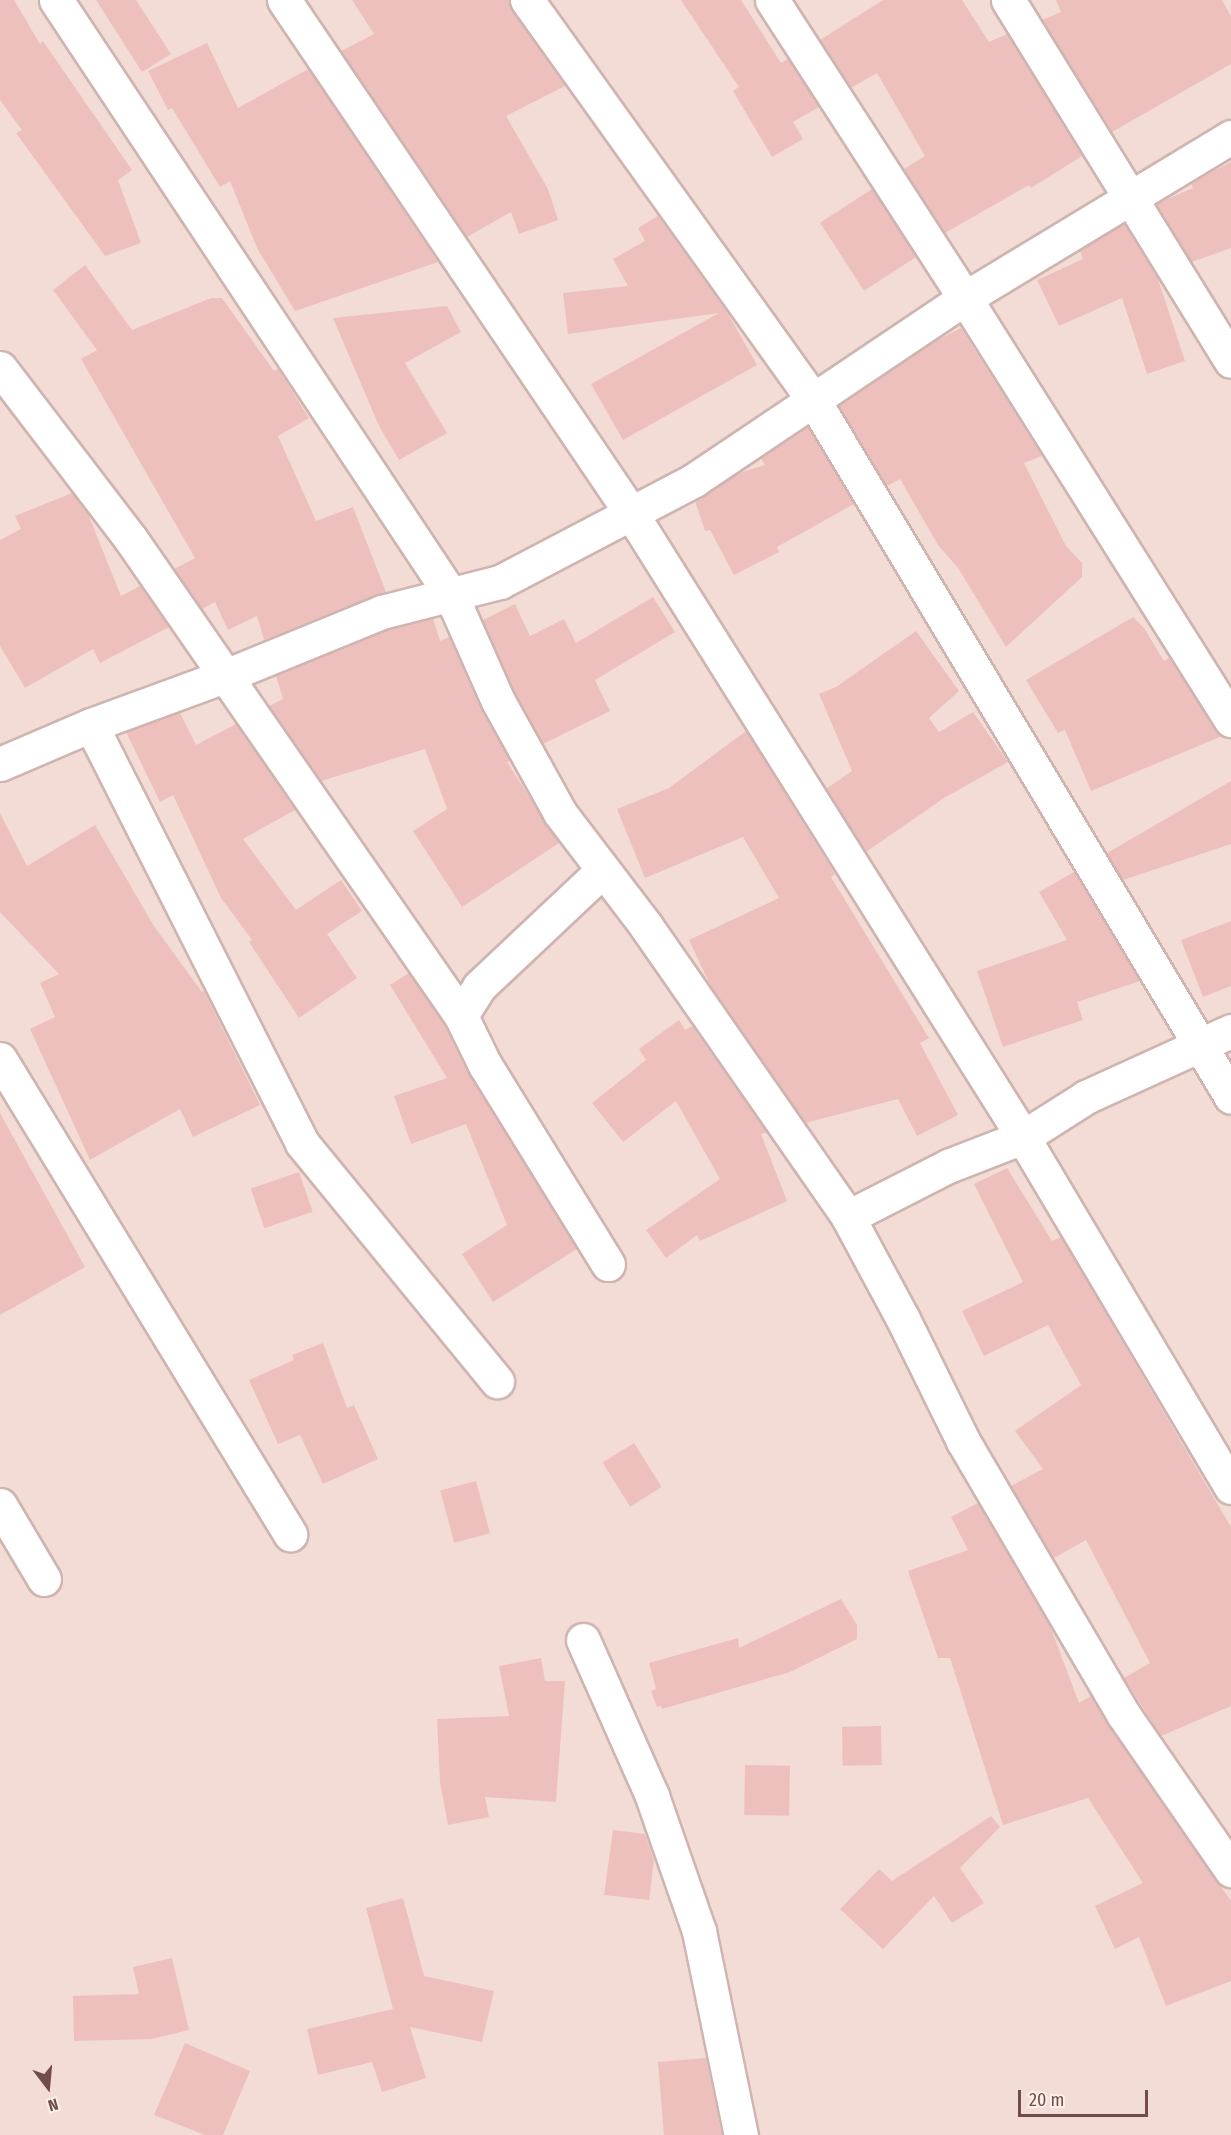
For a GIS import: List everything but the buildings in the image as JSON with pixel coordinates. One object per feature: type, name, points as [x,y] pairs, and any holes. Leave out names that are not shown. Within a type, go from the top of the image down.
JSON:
[{"type":"street","points":[[56,0],[451,595],[498,701],[560,813],[656,940],[848,1217],[903,1319],[963,1442],[1123,1714],[1231,1870]]},
{"type":"street","points":[[284,0],[631,513],[1023,1137],[1231,1487]]},
{"type":"street","points":[[527,0],[814,401],[1231,1097]]},
{"type":"street","points":[[772,0],[965,298],[1231,720]]},
{"type":"street","points":[[1008,0],[1231,361]]},
{"type":"street","points":[[0,764],[91,724],[225,675],[382,612],[500,582],[694,480],[965,298],[1231,137]]},
{"type":"street","points":[[0,368],[130,538],[461,1016],[485,1065],[608,1264]]},
{"type":"street","points":[[91,724],[302,1143],[497,1381]]},
{"type":"street","points":[[461,1016],[479,987],[603,870]]},
{"type":"street","points":[[848,1217],[948,1166],[1023,1137],[1086,1097],[1154,1064],[1231,1031]]},
{"type":"street","points":[[0,1059],[290,1534]]},
{"type":"street","points":[[0,1505],[44,1579]]},
{"type":"street","points":[[584,1640],[652,1796],[699,1931],[741,2135]]},
{"type":"shaded area","points":[[0,0],[1231,0],[1231,2135],[0,2135]]}]
